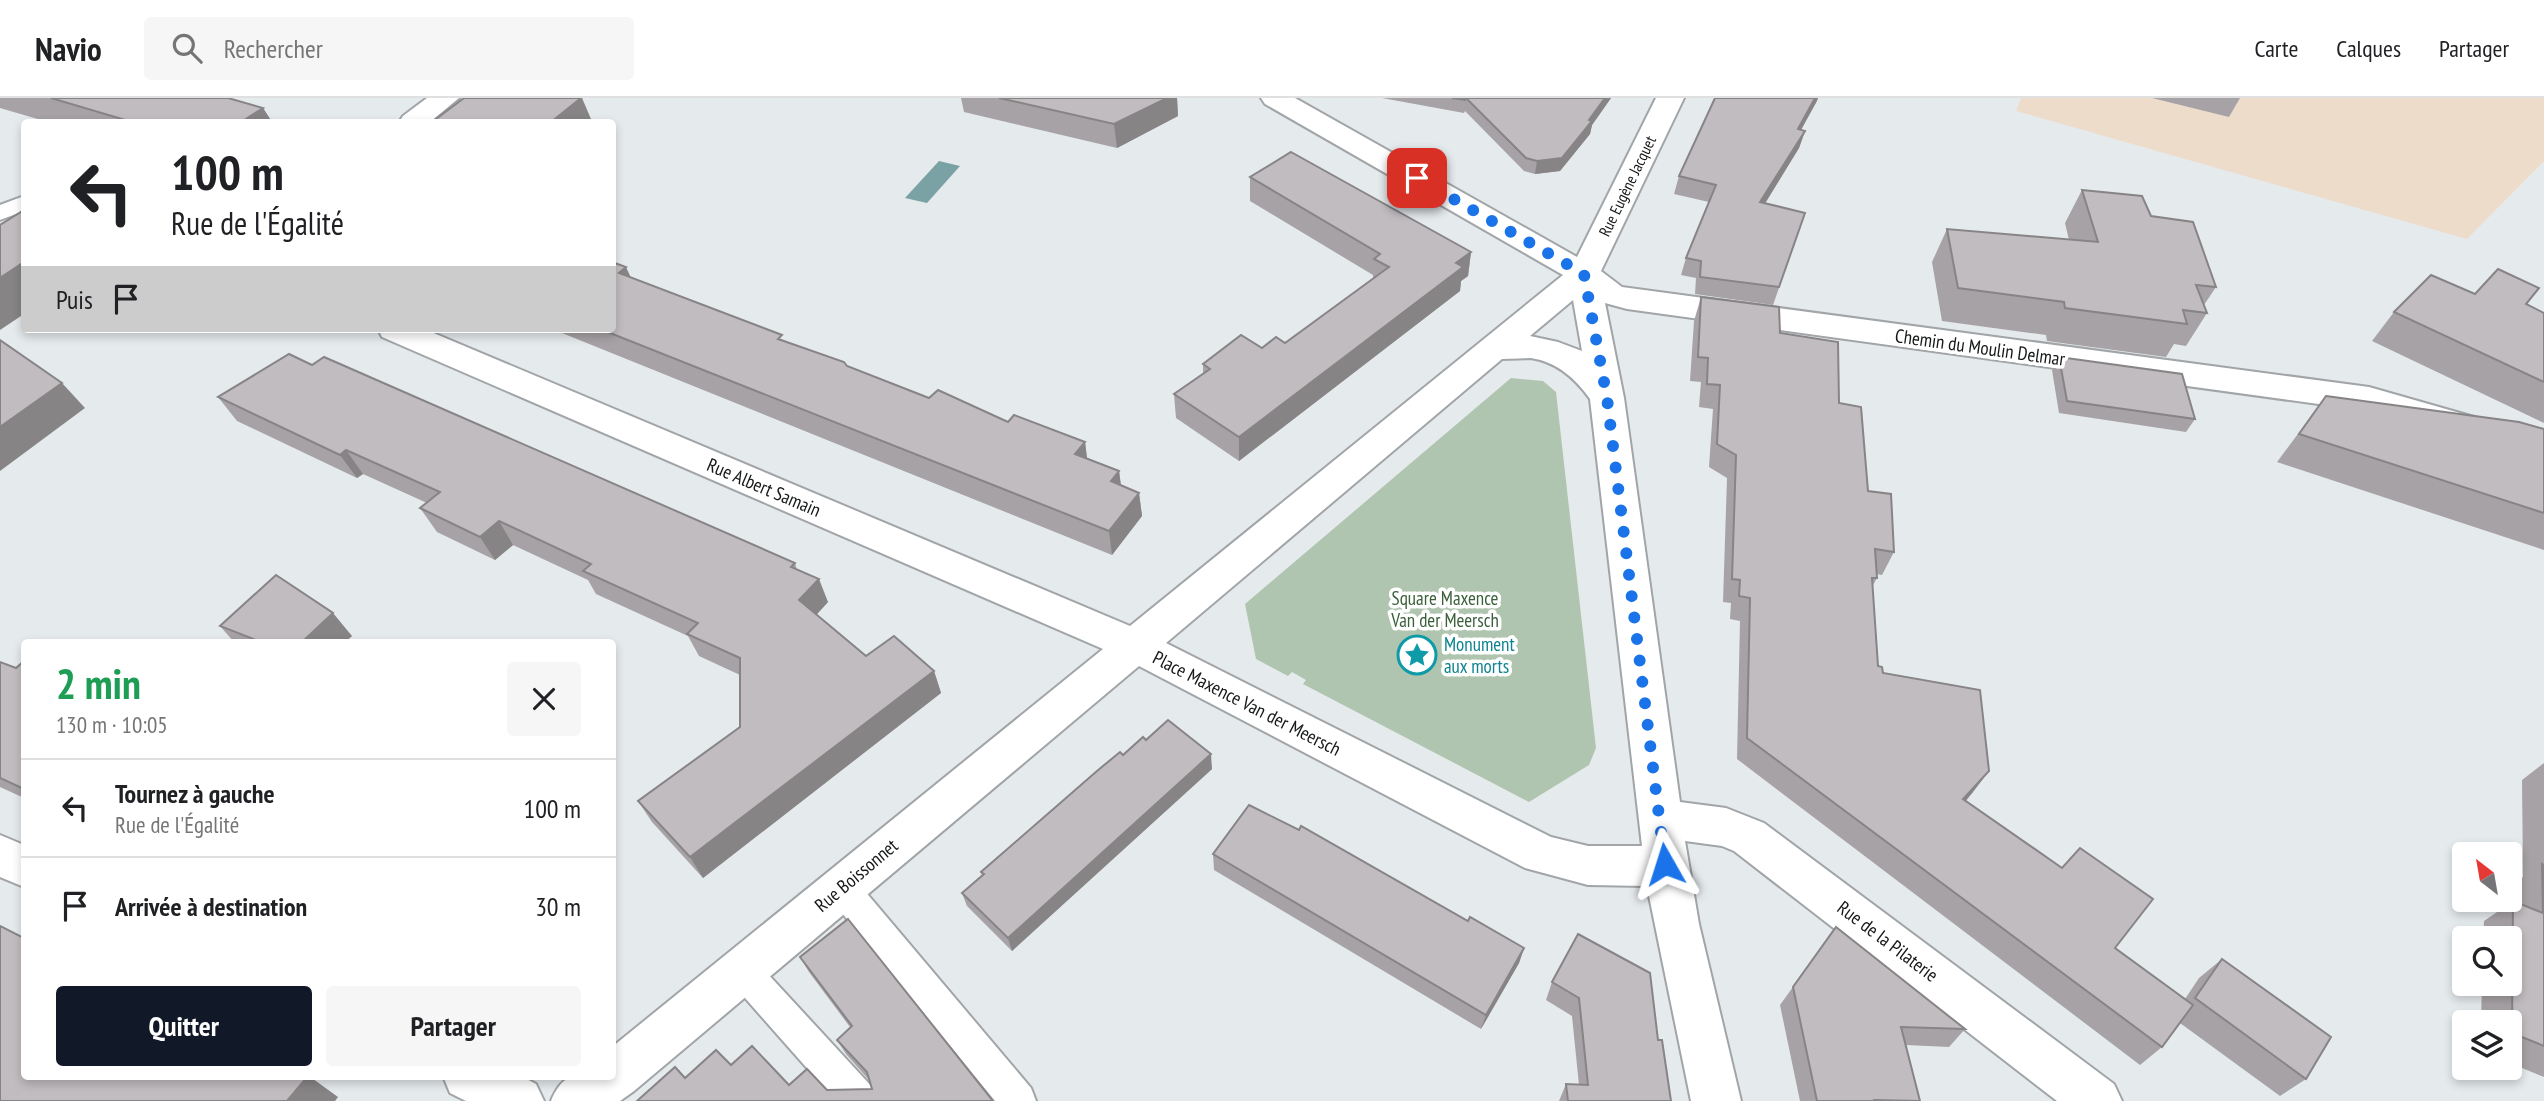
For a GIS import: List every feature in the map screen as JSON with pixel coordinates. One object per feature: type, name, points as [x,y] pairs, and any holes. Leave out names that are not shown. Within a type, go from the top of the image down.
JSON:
[{"type":"street","points":[[417,119],[445,98]]},
{"type":"street","name":"Chemin du Moulin Delmar","points":[[1275,98],[1584,274],[1611,294],[1627,299],[2370,399],[2544,450]]},
{"type":"street","name":"Rue Eugène Jacquet","points":[[1584,274],[1670,98]]},
{"type":"street","points":[[1584,274],[1607,398],[1665,864],[1716,1101]]},
{"type":"street","name":"Place Maxence Van der Meersch","points":[[1584,274],[1134,645],[1541,854],[1570,864],[1610,869],[1665,864]]},
{"type":"street","name":"Rue Albert Samain","points":[[403,333],[1134,645]]},
{"type":"street","points":[[1496,349],[1538,347],[1563,355],[1594,376],[1607,398]]},
{"type":"street","name":"Rue Boissonnet","points":[[616,1074],[1134,645]]},
{"type":"street","name":"Rue de la Pilaterie","points":[[1661,819],[1726,827],[1749,837],[2097,1101]]},
{"type":"street","points":[[0,855],[21,866]]},
{"type":"street","points":[[475,1080],[519,1101]]},
{"type":"street","name":"Rue Boissonnet","points":[[576,1101],[607,1080]]},
{"type":"lane","points":[[0,213],[21,204]]},
{"type":"lane","points":[[841,887],[1018,1101]]},
{"type":"lane","points":[[742,970],[860,1101]]},
{"type":"shaded area","points":[[2021,98],[2544,98],[2544,161],[2467,239],[2016,111]]},
{"type":"green space","name":"Square Maxence Van der Meersch","points":[[1511,378],[1543,381],[1556,392],[1596,748],[1589,765],[1529,802],[1303,684],[1306,680],[1292,672],[1288,676],[1256,659],[1245,604]]},
{"type":"water","points":[[939,161],[960,166],[927,203],[905,198]]},
{"type":"building","points":[[51,98],[228,98],[263,108],[246,119],[122,119]]},
{"type":"building","points":[[464,98],[581,98],[555,119],[436,119]]},
{"type":"building","points":[[999,98],[1167,98],[1114,124]]},
{"type":"building","points":[[1466,98],[1605,98],[1589,120],[1592,121],[1562,158],[1537,161],[1526,158]]},
{"type":"building","points":[[1715,98],[1815,98],[1798,129],[1805,131],[1760,202],[1805,213],[1779,287],[1700,277],[1701,261],[1686,258],[1716,185],[1679,176]]},
{"type":"building","points":[[1291,152],[1471,252],[1456,263],[1463,267],[1239,437],[1174,394],[1210,369],[1203,364],[1241,335],[1262,348],[1276,337],[1285,343],[1389,267],[1374,259],[1380,254],[1250,177]]},
{"type":"building","points":[[2082,190],[2142,196],[2151,216],[2193,222],[2216,287],[2196,285],[2207,313],[2183,310],[2187,324],[2065,308],[2064,302],[1958,288],[1947,229],[2098,242]]},
{"type":"building","points":[[21,212],[21,264],[0,278],[0,225]]},
{"type":"building","points":[[616,263],[626,267],[619,273],[782,335],[778,339],[844,362],[847,366],[929,398],[938,390],[1008,422],[1014,415],[1085,442],[1075,454],[1119,471],[1111,481],[1139,493],[1109,531],[610,333],[616,333]]},
{"type":"building","points":[[2498,269],[2539,288],[2526,304],[2544,313],[2544,382],[2394,312],[2431,275],[2475,294]]},
{"type":"building","points":[[1701,297],[1779,307],[1780,333],[1838,342],[1839,403],[1861,407],[1868,491],[1891,494],[1894,552],[1875,549],[1877,578],[1872,578],[1878,666],[1882,667],[1883,673],[1980,690],[1989,771],[1963,799],[2062,868],[2080,848],[2153,899],[2115,948],[2193,1005],[2162,1047],[1747,738],[1750,598],[1739,596],[1740,580],[1732,579],[1736,455],[1717,444],[1720,385],[1707,384],[1708,358],[1698,357]]},
{"type":"building","points":[[0,340],[62,383],[0,427]]},
{"type":"building","points":[[289,354],[312,365],[324,357],[795,563],[791,567],[819,579],[799,600],[866,656],[894,636],[934,671],[690,857],[638,801],[740,727],[740,658],[687,634],[698,623],[583,571],[591,564],[499,521],[480,537],[420,508],[440,492],[346,450],[340,455],[218,397]]},
{"type":"building","points":[[2059,357],[2182,374],[2195,419],[2067,401]]},
{"type":"building","points":[[2326,396],[2519,422],[2544,429],[2544,513],[2299,434]]},
{"type":"building","points":[[276,575],[333,613],[305,639],[253,639],[220,626]]},
{"type":"building","points":[[0,662],[16,668],[21,664],[21,788],[0,778]]},
{"type":"building","points":[[1168,720],[1211,754],[1008,938],[962,893],[984,874],[981,872],[1097,771],[1120,752],[1123,755],[1143,737],[1146,740]]},
{"type":"building","points":[[1249,805],[1299,830],[1301,826],[1468,921],[1470,917],[1524,948],[1486,1015],[1213,854]]},
{"type":"building","points":[[2542,864],[2544,865],[2544,1046],[2522,1037],[2522,1010],[2512,1010],[2512,996],[2522,996],[2522,926],[2513,926],[2513,912],[2522,912],[2522,905],[2543,913]]},
{"type":"building","points":[[848,919],[993,1101],[637,1101],[675,1067],[685,1078],[716,1050],[731,1065],[752,1046],[789,1085],[807,1069],[827,1090],[872,1089],[867,1072],[837,1040],[852,1026],[800,957]]},
{"type":"building","points":[[0,926],[21,936],[21,1080],[305,1080],[287,1101],[0,1101]]},
{"type":"building","points":[[1836,927],[1965,1029],[1901,1027],[1920,1101],[1817,1101],[1793,987]]},
{"type":"building","points":[[1578,934],[1650,973],[1658,1040],[1662,1040],[1671,1101],[1568,1101],[1566,1084],[1588,1085],[1579,998],[1552,982]]},
{"type":"building","points":[[2222,959],[2331,1037],[2306,1079],[2195,998]]},
{"type":"place","name":"Monument aux morts","points":[[1417,655]]},
{"type":"route","points":[[1417,178],[1584,274],[1607,398],[1665,864]]}]
